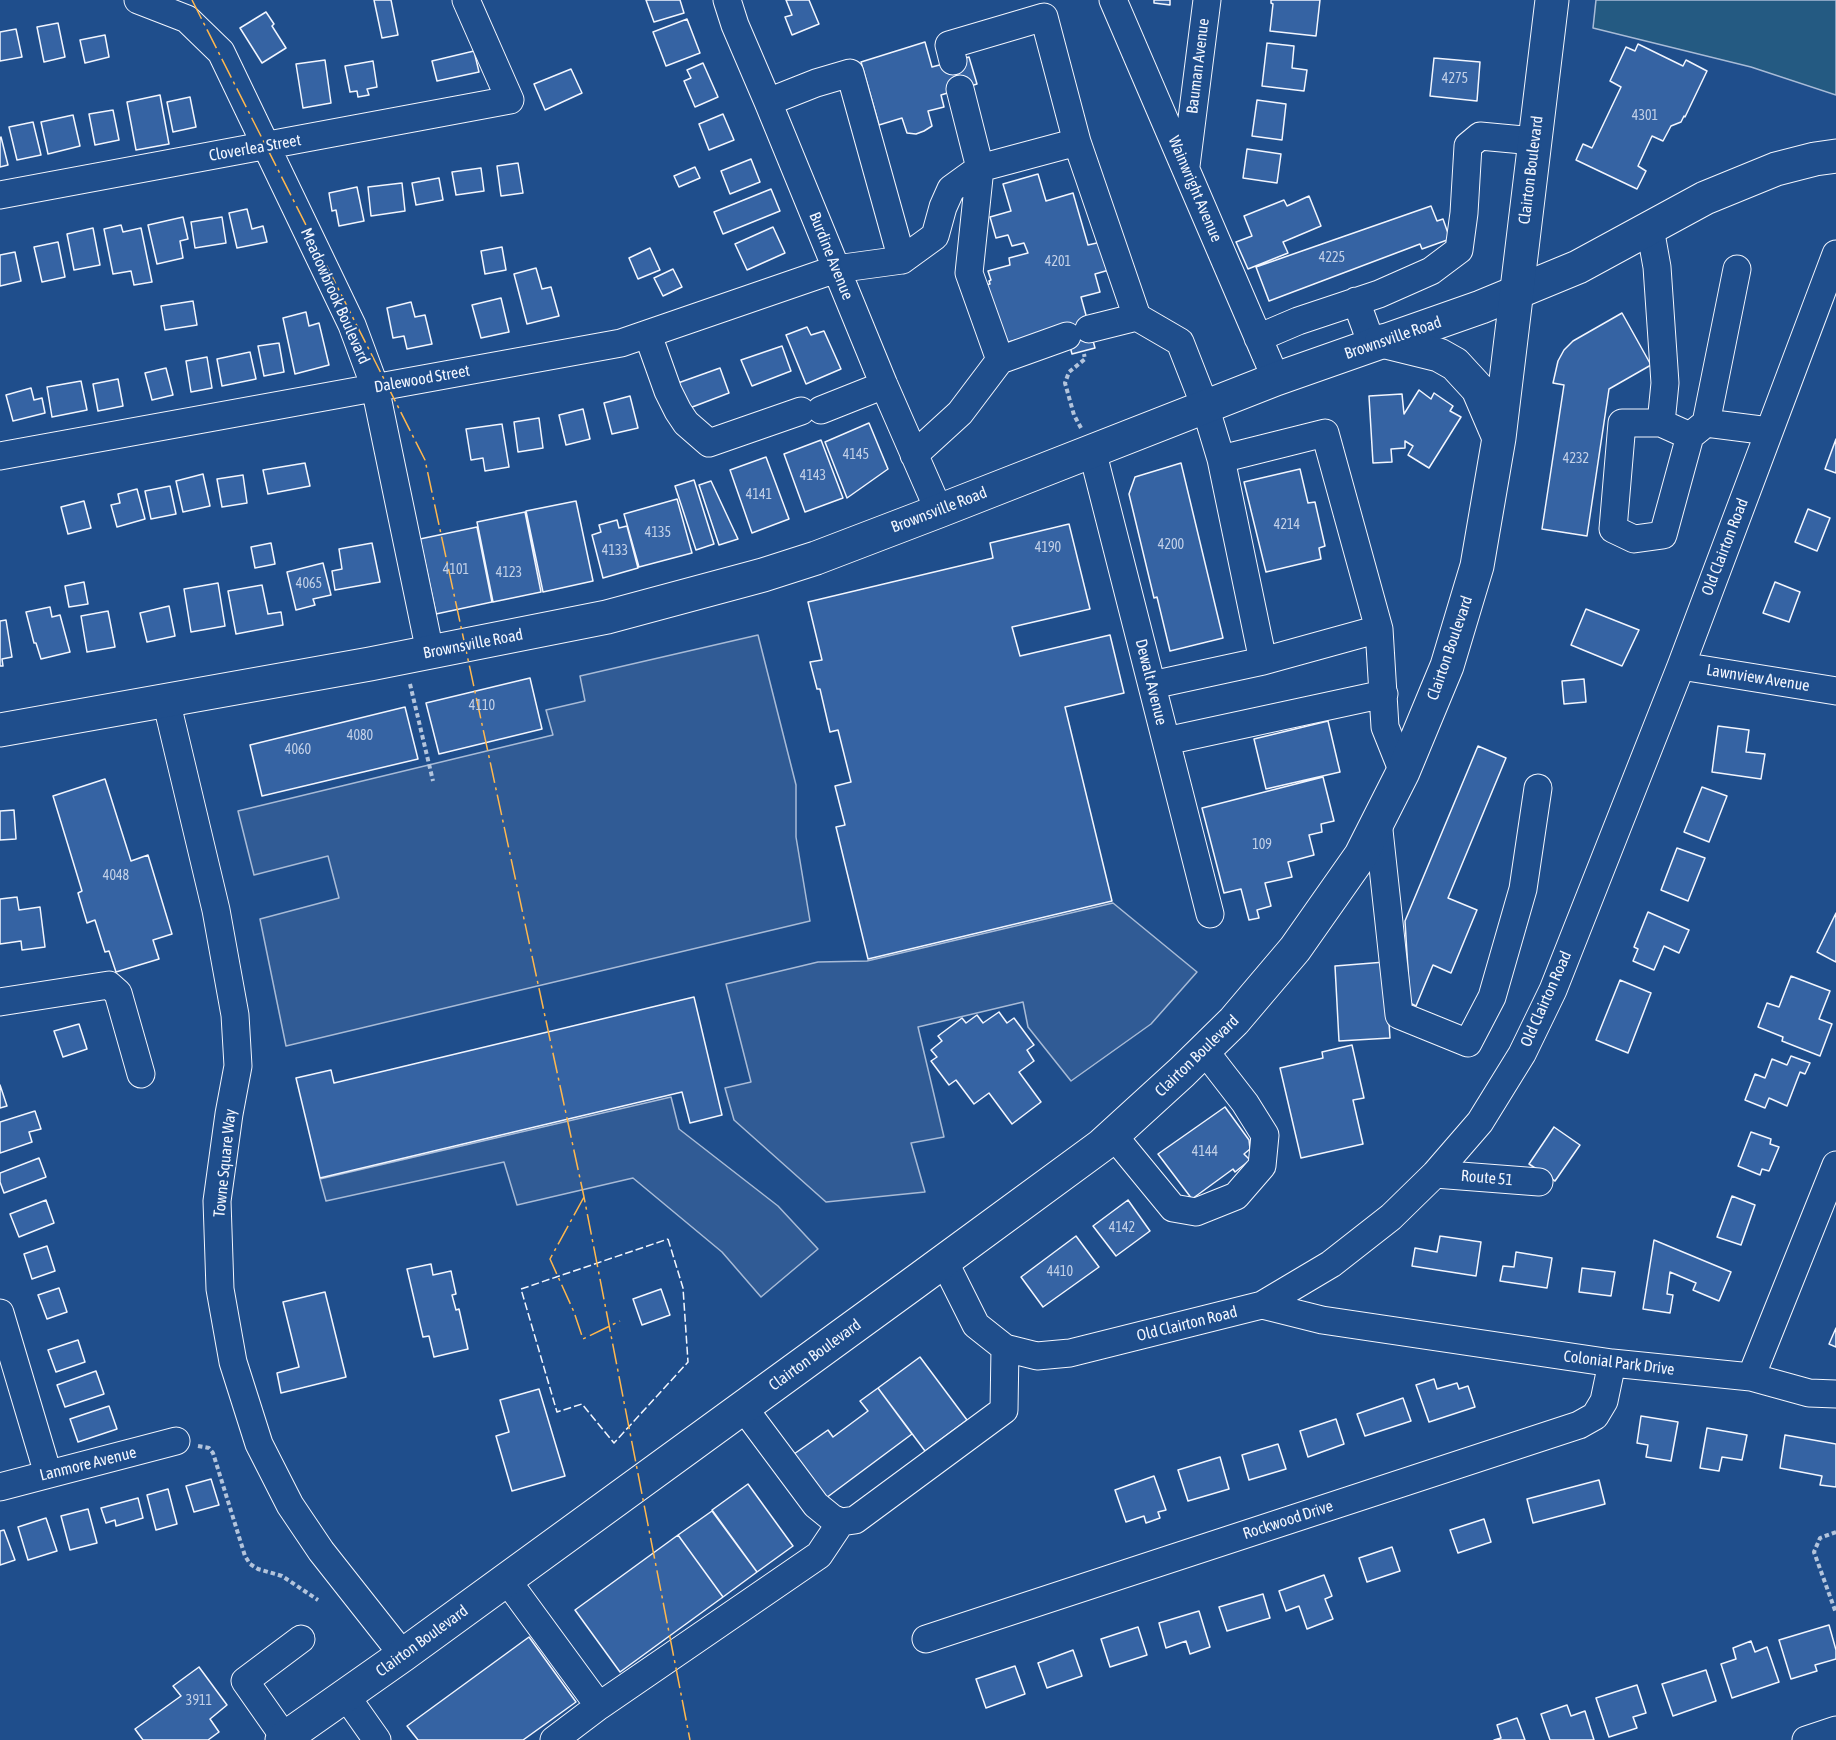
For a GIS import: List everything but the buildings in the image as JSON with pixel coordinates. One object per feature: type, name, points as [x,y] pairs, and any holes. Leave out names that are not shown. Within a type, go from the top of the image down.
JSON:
[{"type":"main road","name":"Clairton Boulevard","points":[[284,1739],[403,1655],[1102,1145],[1234,1021],[1295,949],[1361,855],[1403,772],[1448,666],[1477,566],[1499,438],[1552,0]]},
{"type":"main road","name":"Brownsville Road","points":[[0,730],[417,655],[607,617],[763,575],[816,558],[1276,379],[1481,307],[1578,267],[1705,198],[1776,169],[1836,156]]},
{"type":"main road","points":[[1377,343],[1439,355],[1455,364],[1478,389],[1499,438]]},
{"type":"street","name":"Meadowbrook Boulevard","points":[[138,0],[188,19],[220,52],[352,325],[375,387],[417,655]]},
{"type":"street","name":"Cloverlea Street","points":[[0,195],[510,100],[466,0]]},
{"type":"street","name":"Burdine Avenue","points":[[727,0],[735,25],[884,385],[939,511]]},
{"type":"street","name":"Wainwright Avenue","points":[[1113,0],[1276,379]]},
{"type":"street","name":"Bauman Avenue","points":[[1185,168],[1207,0]]},
{"type":"street","points":[[953,61],[949,45],[1044,17],[1077,142],[1137,317],[1180,342],[1205,406],[1221,459],[1263,661]]},
{"type":"street","points":[[768,102],[816,83],[850,73],[902,260],[935,236],[951,189],[980,168],[1077,142]]},
{"type":"street","points":[[960,89],[980,168],[969,273],[999,360]]},
{"type":"street","points":[[1258,338],[1298,321],[1379,294],[1431,271],[1458,250],[1464,213],[1468,146],[1480,136],[1534,141]]},
{"type":"street","points":[[1650,228],[1657,267],[1665,383],[1660,423]]},
{"type":"street","name":"Old Clairton Road","points":[[944,1261],[976,1326],[1005,1348],[1037,1356],[1070,1353],[1262,1305],[1331,1264],[1391,1217],[1435,1174],[1480,1122],[1521,1054],[1553,990],[1681,666],[1836,254]]},
{"type":"street","name":"Dalewood Street","points":[[0,456],[621,343],[648,336],[836,269],[902,260]]},
{"type":"street","points":[[1737,269],[1698,429],[1663,535],[1634,539],[1613,529],[1622,423],[1660,423],[1698,429],[1769,431]]},
{"type":"street","points":[[1356,301],[1377,343]]},
{"type":"street","points":[[914,455],[960,413],[999,360],[1080,339],[1137,317]]},
{"type":"street","points":[[648,336],[668,391],[678,411],[686,423],[710,443],[884,385]]},
{"type":"street","points":[[1221,459],[1325,433],[1379,629],[1385,727],[1403,772]]},
{"type":"street","name":"Dewalt Avenue","points":[[1092,450],[1210,914]]},
{"type":"street","points":[[1152,685],[1263,661],[1379,629]]},
{"type":"street","name":"Lawnview Avenue","points":[[1681,666],[1836,691]]},
{"type":"street","points":[[1166,741],[1384,694]]},
{"type":"street","name":"Towne Square Way","points":[[166,700],[216,910],[235,1016],[238,1066],[217,1201],[220,1289],[232,1362],[259,1444],[291,1505],[321,1551],[403,1655]]},
{"type":"street","points":[[1378,821],[1399,1015],[1468,1043],[1492,997],[1520,899],[1538,788]]},
{"type":"street","points":[[0,1002],[109,985],[118,993],[141,1074]]},
{"type":"street","points":[[1113,1135],[1173,1208],[1196,1212],[1236,1196],[1262,1166],[1265,1135],[1245,1103],[1204,1050]]},
{"type":"street","points":[[1751,1377],[1836,1165]]},
{"type":"street","name":"Route 51","points":[[1435,1174],[1539,1182]]},
{"type":"street","name":"Colonial Park Drive","points":[[1262,1305],[1322,1320],[1612,1364],[1751,1377],[1809,1393],[1836,1394]]},
{"type":"street","points":[[0,1313],[48,1474]]},
{"type":"street","points":[[743,1407],[816,1504],[832,1518],[841,1522],[855,1520],[1004,1410],[1005,1348]]},
{"type":"street","name":"Rockwood Drive","points":[[926,1639],[1579,1425],[1595,1416],[1604,1401],[1612,1364]]},
{"type":"street","name":"Lanmore Avenue","points":[[0,1486],[176,1441]]},
{"type":"street","points":[[554,1740],[598,1706],[819,1555],[841,1522]]},
{"type":"street","points":[[506,1579],[598,1706]]},
{"type":"street","points":[[284,1739],[245,1681],[301,1639]]},
{"type":"street","points":[[346,1696],[377,1740]]},
{"type":"street","points":[[1806,1740],[1836,1730]]},
{"type":"path","points":[[1080,339],[1086,359],[1069,372],[1065,383],[1074,415],[1092,450]]},
{"type":"path","points":[[417,655],[434,781]]},
{"type":"path","points":[[209,1448],[213,1453],[245,1556],[250,1564],[258,1569],[282,1576],[318,1600]]},
{"type":"path","points":[[1836,1532],[1820,1538],[1814,1552],[1836,1613]]},
{"type":"shaded area","points":[[1596,0],[1836,0],[1836,95],[1751,67],[1593,28]]},
{"type":"shaded area","points":[[758,635],[796,785],[796,837],[810,921],[286,1046],[260,919],[339,898],[328,856],[254,875],[238,811],[553,735],[546,710],[585,701],[580,676]]},
{"type":"shaded area","points":[[1113,903],[1197,972],[1151,1024],[1071,1081],[1028,1027],[1023,1002],[918,1027],[944,1137],[911,1143],[925,1192],[826,1202],[734,1120],[725,1088],[751,1082],[726,984],[818,962],[867,961]]},
{"type":"shaded area","points":[[671,1097],[679,1129],[778,1206],[818,1249],[761,1297],[722,1252],[633,1178],[517,1205],[504,1162],[326,1201],[320,1179]]},
{"type":"fence","points":[[668,1239],[683,1288],[688,1362],[614,1443],[582,1404],[557,1412],[521,1289],[668,1239]]},
{"type":"power","points":[[192,0],[425,460],[584,1197],[690,1740]]},
{"type":"power","points":[[584,1197],[550,1259],[574,1312],[583,1339],[620,1321]]}]
